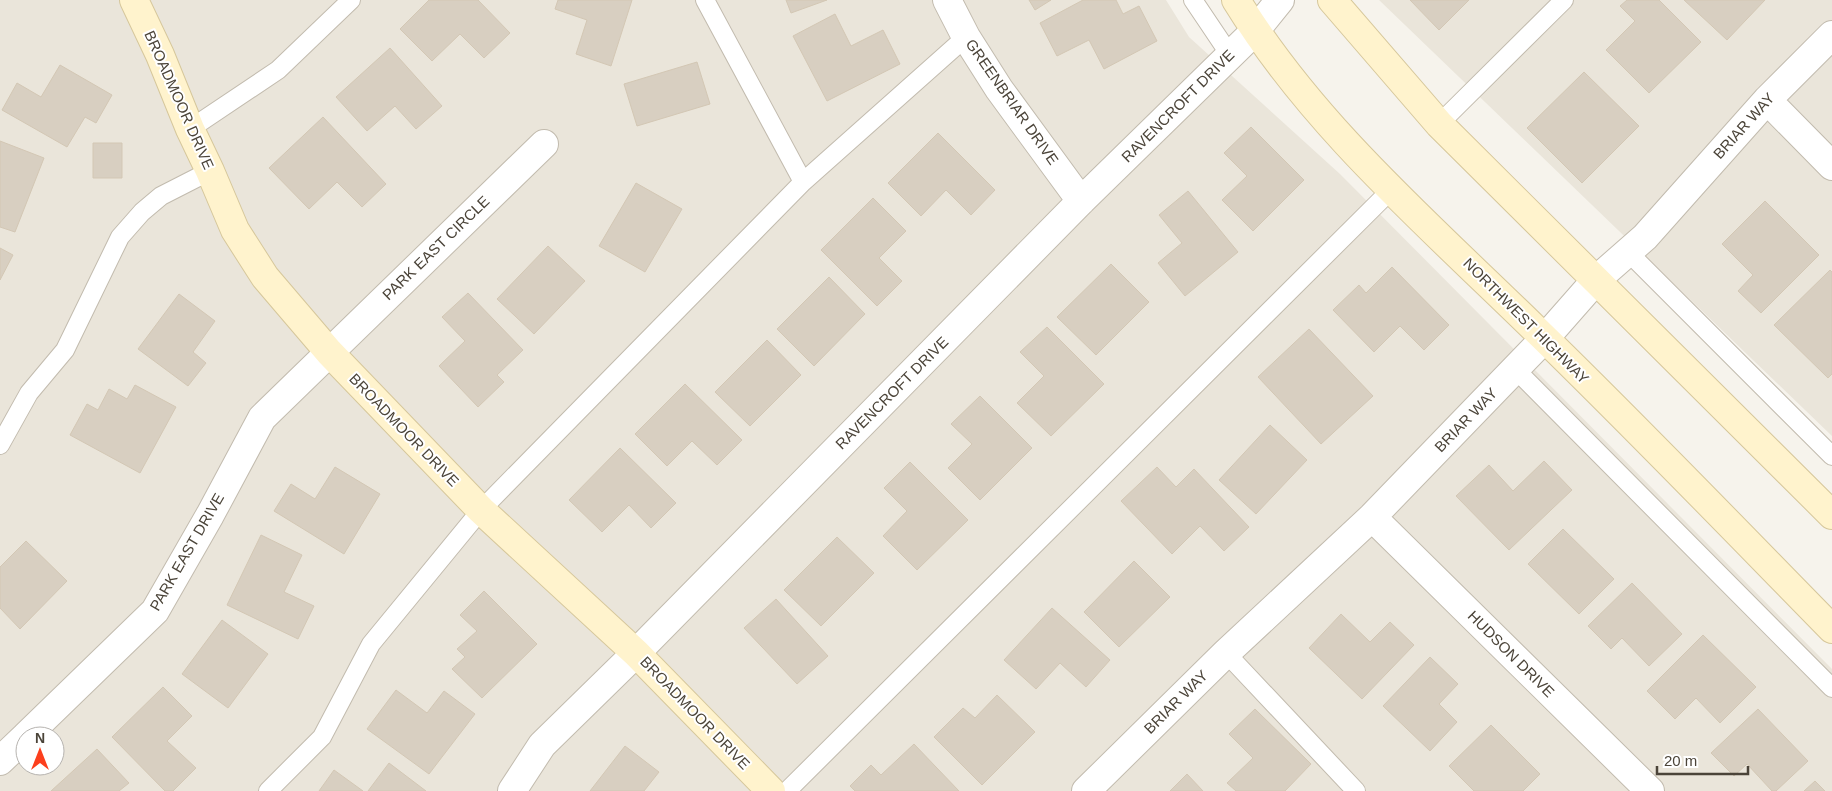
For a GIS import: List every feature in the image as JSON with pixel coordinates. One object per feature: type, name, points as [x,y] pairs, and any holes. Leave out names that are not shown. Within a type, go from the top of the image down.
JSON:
[{"type":"main road","name":"BROADMOOR DRIVE","points":[[134,0],[236,230],[265,277],[329,352],[481,510],[636,653],[771,791]]},
{"type":"main road","name":"NORTHWEST HIGHWAY","points":[[1236,0],[1255,31],[1324,120],[1545,338],[1832,629]]},
{"type":"main road","points":[[1332,0],[1439,124],[1832,514]]},
{"type":"street","name":"GREENBRIAR DRIVE","points":[[947,0],[966,37],[999,89],[1082,201]]},
{"type":"street","name":"RAVENCROFT DRIVE","points":[[512,791],[542,745],[636,653],[1082,201],[1255,31],[1280,0]]},
{"type":"street","name":"BRIAR WAY","points":[[1086,791],[1226,653],[1372,517],[1545,338],[1596,280],[1645,237],[1767,100],[1832,35]]},
{"type":"street","points":[[1767,100],[1832,166]]},
{"type":"street","name":"PARK EAST CIRCLE","points":[[329,352],[544,144]]},
{"type":"street","name":"PARK EAST DRIVE","points":[[35,726],[155,611],[262,418],[329,352]]},
{"type":"street","name":"HUDSON DRIVE","points":[[1372,517],[1650,791]]},
{"type":"street","name":"PARK EAST DRIVE","points":[[0,761],[15,746]]},
{"type":"lane","points":[[190,129],[278,70],[351,0]]},
{"type":"lane","points":[[705,0],[803,182]]},
{"type":"lane","points":[[1192,0],[1230,55]]},
{"type":"lane","points":[[1439,124],[1564,0]]},
{"type":"lane","points":[[268,791],[322,737],[371,644],[481,510],[803,182],[966,37]]},
{"type":"lane","points":[[0,445],[29,393],[65,350],[120,237],[142,212],[161,196],[210,171]]},
{"type":"lane","points":[[787,791],[1392,189]]},
{"type":"lane","points":[[1628,252],[1832,456]]},
{"type":"lane","points":[[1515,369],[1832,688]]},
{"type":"lane","points":[[1226,653],[1356,791]]},
{"type":"shaded area","points":[[0,0],[1166,0],[1189,37],[1340,174],[1832,669],[1832,791],[0,791]]},
{"type":"shaded area","points":[[1379,0],[1832,0],[1832,436]]},
{"type":"building","points":[[429,0],[478,0],[510,33],[484,58],[460,34],[432,61],[400,29]]},
{"type":"building","points":[[558,0],[632,0],[611,66],[576,54],[587,20],[555,9]]},
{"type":"building","points":[[786,0],[827,0],[791,13]]},
{"type":"building","points":[[1029,0],[1051,0],[1035,10]]},
{"type":"building","points":[[1083,0],[1116,0],[1123,14],[1139,6],[1157,41],[1104,69],[1089,40],[1057,56],[1040,23]]},
{"type":"building","points":[[1410,0],[1469,0],[1439,30]]},
{"type":"building","points":[[1627,0],[1659,0],[1701,42],[1649,93],[1606,50],[1635,21],[1620,6]]},
{"type":"building","points":[[1684,0],[1765,0],[1727,40]]},
{"type":"building","points":[[835,14],[851,46],[883,30],[900,64],[827,101],[793,36]]},
{"type":"building","points":[[390,48],[442,106],[416,129],[395,106],[367,131],[336,97]]},
{"type":"building","points":[[697,62],[710,104],[637,126],[624,84]]},
{"type":"building","points":[[60,65],[112,95],[96,123],[85,117],[67,147],[2,110],[17,83],[41,97]]},
{"type":"building","points":[[1584,72],[1639,126],[1582,183],[1527,128]]},
{"type":"building","points":[[323,117],[386,184],[362,207],[337,182],[309,209],[269,168]]},
{"type":"building","points":[[1251,127],[1304,180],[1253,231],[1222,200],[1247,176],[1224,153]]},
{"type":"building","points":[[938,133],[995,190],[971,215],[946,190],[921,216],[888,183]]},
{"type":"building","points":[[0,141],[44,158],[15,232],[0,227]]},
{"type":"building","points":[[93,143],[122,143],[122,178],[93,178]]},
{"type":"building","points":[[636,183],[682,209],[645,272],[599,246]]},
{"type":"building","points":[[1188,191],[1238,252],[1185,296],[1158,263],[1182,243],[1159,215]]},
{"type":"building","points":[[873,198],[906,231],[879,258],[902,281],[877,306],[821,250]]},
{"type":"building","points":[[1765,201],[1819,255],[1761,313],[1738,291],[1753,275],[1722,244]]},
{"type":"building","points":[[548,246],[585,281],[534,334],[497,299]]},
{"type":"building","points":[[0,248],[13,255],[0,280]]},
{"type":"building","points":[[1111,264],[1149,302],[1096,355],[1057,317]]},
{"type":"building","points":[[1392,267],[1449,325],[1424,350],[1400,326],[1374,352],[1333,310],[1359,285],[1366,293]]},
{"type":"building","points":[[1830,270],[1832,272],[1832,374],[1828,378],[1774,325]]},
{"type":"building","points":[[829,277],[865,314],[814,366],[777,329]]},
{"type":"building","points":[[468,293],[523,350],[497,375],[504,382],[478,407],[439,366],[465,341],[442,317]]},
{"type":"building","points":[[179,294],[215,321],[193,352],[206,363],[188,386],[138,349]]},
{"type":"building","points":[[1047,327],[1104,384],[1051,436],[1017,403],[1044,376],[1020,352]]},
{"type":"building","points":[[1309,329],[1373,396],[1321,444],[1258,377]]},
{"type":"building","points":[[767,340],[801,375],[750,426],[715,392]]},
{"type":"building","points":[[685,384],[742,440],[717,465],[692,441],[667,466],[635,434]]},
{"type":"building","points":[[135,385],[176,407],[140,473],[70,435],[87,404],[98,410],[109,389],[127,399]]},
{"type":"building","points":[[980,396],[1032,448],[980,500],[948,468],[972,444],[951,424]]},
{"type":"building","points":[[1270,425],[1307,460],[1256,514],[1219,480]]},
{"type":"building","points":[[620,448],[676,503],[651,528],[629,505],[602,532],[569,500]]},
{"type":"building","points":[[1544,461],[1572,490],[1509,550],[1456,496],[1489,465],[1513,491]]},
{"type":"building","points":[[910,462],[968,520],[917,570],[883,536],[907,511],[884,488]]},
{"type":"building","points":[[335,467],[380,494],[344,554],[274,511],[291,484],[315,499]]},
{"type":"building","points":[[1157,467],[1176,487],[1194,469],[1249,527],[1224,551],[1200,526],[1172,554],[1121,501]]},
{"type":"building","points":[[1563,529],[1614,579],[1579,614],[1528,564]]},
{"type":"building","points":[[261,535],[302,555],[284,592],[314,606],[298,639],[227,605]]},
{"type":"building","points":[[837,537],[874,573],[821,626],[784,590]]},
{"type":"building","points":[[26,541],[67,581],[20,629],[0,608],[0,567]]},
{"type":"building","points":[[1134,561],[1170,597],[1119,647],[1084,612]]},
{"type":"building","points":[[1632,583],[1682,634],[1649,666],[1622,638],[1611,649],[1588,626]]},
{"type":"building","points":[[484,591],[537,644],[482,698],[452,669],[465,657],[457,649],[477,631],[460,615]]},
{"type":"building","points":[[776,599],[828,656],[797,684],[744,628]]},
{"type":"building","points":[[1052,608],[1110,660],[1086,687],[1060,663],[1036,689],[1004,660]]},
{"type":"building","points":[[1341,614],[1370,642],[1390,622],[1414,645],[1362,699],[1309,648]]},
{"type":"building","points":[[222,620],[268,654],[228,708],[182,674]]},
{"type":"building","points":[[1703,635],[1756,687],[1720,723],[1696,698],[1675,719],[1647,691]]},
{"type":"building","points":[[1430,657],[1458,684],[1439,704],[1457,722],[1430,751],[1383,706]]},
{"type":"building","points":[[163,687],[192,716],[167,741],[196,768],[173,791],[165,791],[112,737]]},
{"type":"building","points":[[396,690],[427,713],[444,691],[475,714],[429,774],[367,729]]},
{"type":"building","points":[[997,695],[1035,732],[982,785],[934,737],[963,708],[975,718]]},
{"type":"building","points":[[1255,709],[1311,764],[1285,791],[1236,791],[1227,783],[1253,758],[1229,734]]},
{"type":"building","points":[[1758,709],[1808,761],[1776,791],[1772,791],[1747,764],[1734,776],[1711,753]]},
{"type":"building","points":[[1491,725],[1540,774],[1523,791],[1474,791],[1449,766]]},
{"type":"building","points":[[914,744],[959,791],[855,791],[850,786],[871,765],[881,775]]},
{"type":"building","points":[[625,746],[659,772],[644,791],[590,791]]},
{"type":"building","points":[[97,749],[129,783],[119,791],[51,791]]},
{"type":"building","points":[[389,763],[426,791],[368,791]]},
{"type":"building","points":[[334,770],[363,791],[319,791]]},
{"type":"building","points":[[1187,774],[1203,791],[1170,791]]},
{"type":"building","points":[[1815,781],[1825,791],[1804,791]]}]
